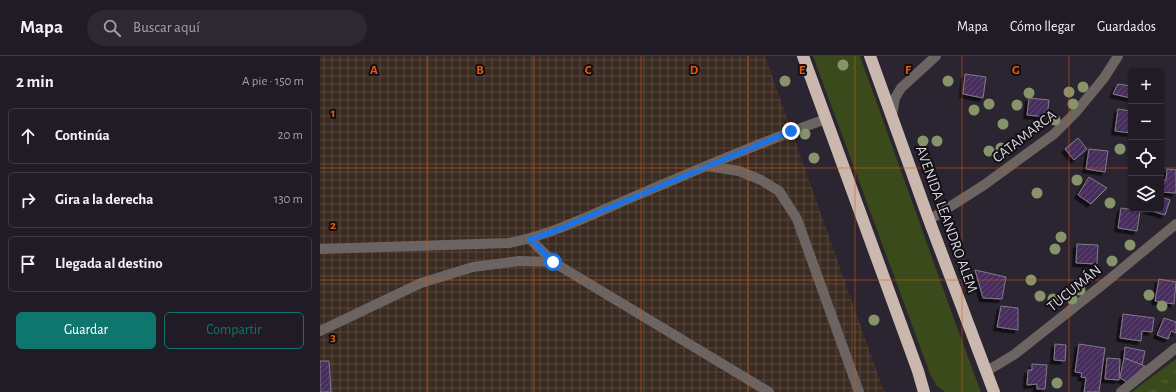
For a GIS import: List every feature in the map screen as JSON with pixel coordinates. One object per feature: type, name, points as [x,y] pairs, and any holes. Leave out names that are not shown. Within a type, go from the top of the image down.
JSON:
[{"type":"highway","points":[[804,56],[918,371],[924,392]]},
{"type":"highway","name":"AVENIDA LEANDRO ALEM","points":[[870,56],[929,220],[994,392]]},
{"type":"street","points":[[892,116],[895,98],[901,88],[936,56]]},
{"type":"street","name":"CATAMARCA","points":[[929,220],[984,185],[1054,134],[1085,102],[1104,78],[1118,56]]},
{"type":"street","points":[[320,249],[509,242],[530,239],[552,232],[706,166],[826,118]]},
{"type":"street","points":[[706,166],[739,171],[761,180],[779,191],[797,219],[859,392]]},
{"type":"street","name":"TUCUMÁN","points":[[987,371],[1015,354],[1100,287],[1176,224]]},
{"type":"street","points":[[530,239],[553,262],[769,392]]},
{"type":"street","points":[[320,331],[421,283],[466,270],[519,261],[553,262]]},
{"type":"street","points":[[1121,392],[1176,348]]},
{"type":"shaded area","points":[[320,56],[489,56],[490,58],[495,56],[765,56],[884,392],[320,392]]},
{"type":"green space","points":[[813,56],[860,56],[981,392],[945,392],[937,386],[930,374]]},
{"type":"green space","points":[[1176,359],[1176,392],[1132,392],[1137,388]]},
{"type":"building","points":[[965,74],[986,77],[983,98],[963,94]]},
{"type":"building","points":[[1118,84],[1128,86],[1128,97],[1113,94]]},
{"type":"building","points":[[1029,98],[1049,100],[1047,117],[1027,115]]},
{"type":"building","points":[[1118,109],[1128,111],[1128,133],[1115,131]]},
{"type":"building","points":[[1078,138],[1087,149],[1074,160],[1065,149]]},
{"type":"building","points":[[1089,149],[1108,151],[1105,172],[1086,169]]},
{"type":"building","points":[[1167,169],[1176,170],[1176,193],[1164,192],[1164,180],[1166,180]]},
{"type":"building","points":[[1089,177],[1107,188],[1091,204],[1078,195]]},
{"type":"building","points":[[1164,198],[1170,200],[1165,215],[1155,212],[1164,212]]},
{"type":"building","points":[[1121,208],[1128,209],[1128,212],[1140,212],[1137,231],[1118,228]]},
{"type":"building","points":[[1077,244],[1098,245],[1097,264],[1076,263]]},
{"type":"building","points":[[975,270],[1006,277],[1002,299],[983,298]]},
{"type":"building","points":[[1159,279],[1176,282],[1174,304],[1155,301]]},
{"type":"building","points":[[1001,306],[1018,308],[1018,330],[997,327]]},
{"type":"building","points":[[1123,314],[1154,318],[1152,332],[1142,331],[1141,341],[1120,338]]},
{"type":"building","points":[[1164,318],[1176,322],[1176,333],[1171,331],[1168,339],[1157,335]]},
{"type":"building","points":[[1055,344],[1066,345],[1065,361],[1054,360]]},
{"type":"building","points":[[1079,344],[1105,348],[1099,392],[1084,392],[1086,378],[1081,377],[1082,373],[1075,372]]},
{"type":"building","points":[[1125,347],[1145,351],[1142,365],[1124,358]]},
{"type":"building","points":[[1107,358],[1120,359],[1119,380],[1105,379]]},
{"type":"building","points":[[1124,358],[1145,366],[1127,382],[1120,378]]},
{"type":"building","points":[[320,361],[329,361],[331,392],[320,392]]},
{"type":"building","points":[[1032,364],[1047,365],[1045,389],[1037,389],[1037,384],[1027,385],[1028,370],[1032,370]]},
{"type":"route","points":[[553,262],[530,239],[552,232],[791,131]]}]
